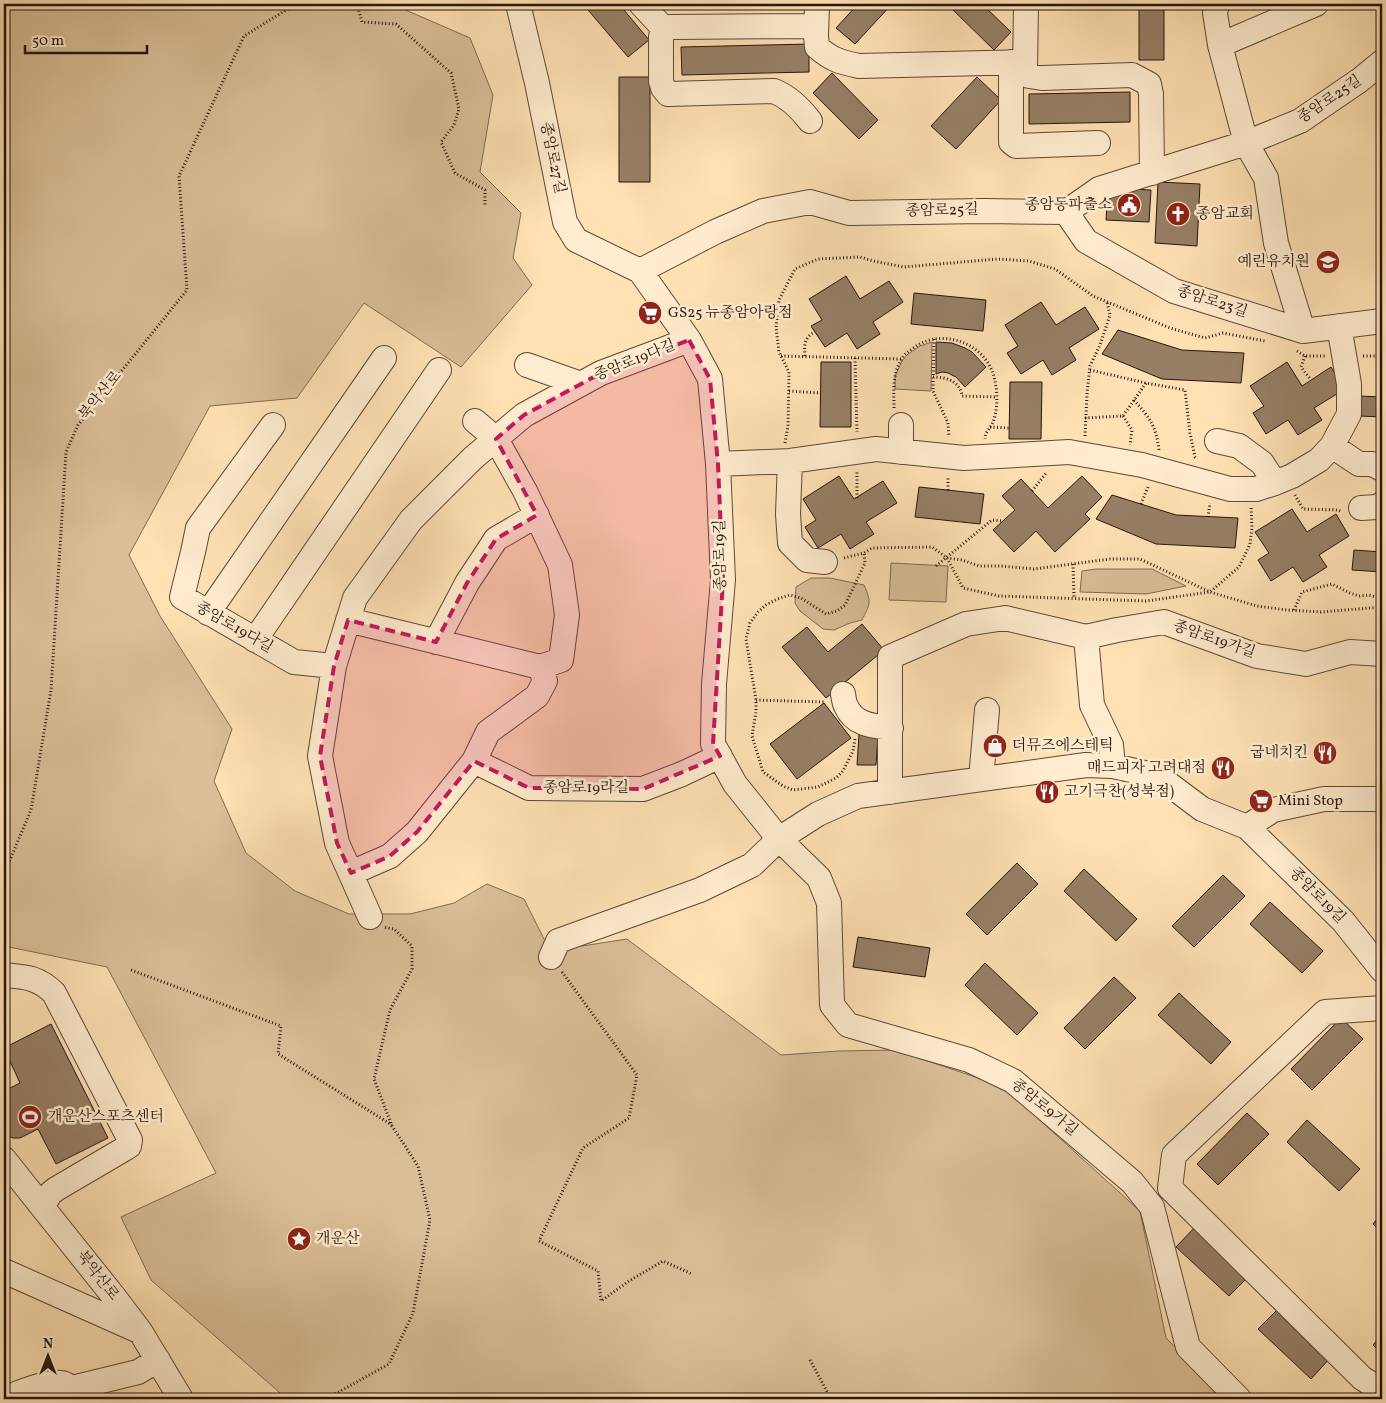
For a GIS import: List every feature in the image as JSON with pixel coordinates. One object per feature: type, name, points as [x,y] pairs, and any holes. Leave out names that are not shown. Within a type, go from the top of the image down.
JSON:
[{"type":"street","name":"종암로27길","points":[[518,4],[537,83],[565,222],[576,240],[640,271]]},
{"type":"street","points":[[641,4],[665,30]]},
{"type":"street","points":[[1026,4],[1018,62],[1011,142],[1016,146],[1098,143]]},
{"type":"street","points":[[1217,4],[1215,13],[1220,45],[1246,143],[1266,178],[1276,243],[1303,331]]},
{"type":"street","points":[[1220,45],[1316,4]]},
{"type":"street","points":[[810,121],[792,102],[774,91],[668,94],[663,88],[661,81],[661,36],[670,27],[817,15],[817,47],[839,62],[859,66],[1018,62]]},
{"type":"street","points":[[1018,62],[1029,76],[1042,78],[1132,75],[1149,84],[1151,94],[1152,172]]},
{"type":"street","name":"종암로25길","points":[[640,271],[714,232],[763,211],[810,202],[849,213],[1066,212],[1099,189],[1246,143],[1300,121],[1360,80],[1382,62]]},
{"type":"street","name":"종암로23길","points":[[1066,212],[1086,241],[1174,291],[1303,331],[1382,321]]},
{"type":"street","name":"종암로19길","points":[[640,271],[688,340],[710,379],[718,464],[723,580],[714,684],[713,744],[735,784],[779,840]]},
{"type":"street","points":[[718,464],[786,461],[857,446],[964,458],[1069,452],[1142,465],[1230,488],[1256,489],[1283,486],[1292,476],[1319,460],[1332,446],[1349,414],[1350,384],[1339,326]]},
{"type":"street","name":"종암로19다길","points":[[370,917],[337,843],[320,756],[334,666],[355,598],[411,520],[473,458],[524,415],[601,373],[688,340]]},
{"type":"street","points":[[208,613],[384,358]]},
{"type":"street","name":"종암로19다길","points":[[527,365],[581,384]]},
{"type":"street","points":[[254,640],[439,370]]},
{"type":"street","points":[[897,418],[901,452]]},
{"type":"street","points":[[348,620],[540,667],[562,660],[567,615],[560,565],[525,491],[496,439],[475,421]]},
{"type":"street","name":"종암로19다길","points":[[273,425],[198,528],[182,597],[294,662],[334,666]]},
{"type":"street","points":[[1216,441],[1239,446],[1262,463],[1283,486]]},
{"type":"street","points":[[1332,446],[1359,464],[1372,464],[1382,470]]},
{"type":"street","points":[[786,461],[790,543],[807,560],[833,560]]},
{"type":"street","points":[[436,642],[466,583],[496,539],[537,515]]},
{"type":"street","name":"종암로19가길","points":[[890,792],[890,658],[966,624],[1005,618],[1086,637],[1164,622],[1257,656],[1306,664],[1350,652],[1382,654]]},
{"type":"street","points":[[1086,637],[1092,705],[1111,745],[1113,766]]},
{"type":"street","points":[[351,873],[390,856],[417,832],[474,761],[488,732],[537,696],[545,682],[540,667]]},
{"type":"street","points":[[848,705],[867,725],[890,728]]},
{"type":"street","points":[[981,779],[987,710]]},
{"type":"street","name":"종암로19라길","points":[[474,761],[529,788],[643,789],[682,774],[720,756]]},
{"type":"street","name":"종암로19길","points":[[551,957],[558,941],[700,890],[752,864],[779,840],[818,814],[858,796],[1086,765],[1113,766],[1158,776],[1202,809],[1247,827],[1342,921],[1382,970]]},
{"type":"street","points":[[1247,827],[1273,810],[1324,799],[1382,799]]},
{"type":"street","name":"종암로9가길","points":[[779,840],[820,878],[829,903],[832,1004],[848,1025],[969,1060],[1013,1081],[1132,1182],[1152,1207],[1188,1347],[1239,1399]]},
{"type":"street","points":[[4,975],[37,980],[54,993],[130,1138],[129,1146],[56,1189],[42,1206]]},
{"type":"street","points":[[1382,1008],[1324,1012],[1174,1155],[1170,1188],[1362,1378],[1382,1391]]},
{"type":"street","name":"북악산로","points":[[4,1159],[140,1331],[181,1399]]},
{"type":"street","points":[[4,1271],[140,1331]]},
{"type":"street","points":[[18,1392],[54,1382],[61,1382],[67,1385],[68,1394],[138,1372],[158,1360]]},
{"type":"path","name":"북악산로","points":[[4,874],[31,810],[52,690],[66,452],[78,424],[187,290],[179,176],[244,36],[296,4]]},
{"type":"path","points":[[357,4],[362,22],[396,24],[451,73],[459,109],[454,125],[441,142],[455,173],[485,190],[485,207]]},
{"type":"path","points":[[786,461],[789,372],[779,352],[776,327],[779,300],[794,269],[818,259],[860,257],[904,267],[997,259],[1029,261],[1055,269],[1093,296],[1170,328],[1205,338],[1224,333],[1268,341]]},
{"type":"path","points":[[1086,455],[1084,431],[1090,366],[1100,345],[1110,315],[1107,301]]},
{"type":"path","points":[[805,356],[804,346],[807,338],[815,332]]},
{"type":"path","points":[[897,418],[894,376],[901,359],[907,352],[919,344],[934,339],[950,338],[964,342],[978,350],[988,362],[994,376],[996,408],[992,423],[985,434]]},
{"type":"path","points":[[934,339],[933,391],[948,423],[948,438]]},
{"type":"path","points":[[781,356],[901,359]]},
{"type":"path","points":[[1305,356],[1301,366],[1311,380]]},
{"type":"path","points":[[855,358],[857,498]]},
{"type":"path","points":[[1090,370],[1185,390],[1190,433]]},
{"type":"path","points":[[933,377],[947,378],[956,384],[962,396],[996,397]]},
{"type":"path","points":[[1123,416],[1146,383]]},
{"type":"path","points":[[789,391],[820,393]]},
{"type":"path","points":[[1134,400],[1149,417],[1157,435],[1159,451],[1162,456]]},
{"type":"path","points":[[1085,418],[1123,416]]},
{"type":"path","points":[[1123,416],[1132,430],[1130,450]]},
{"type":"path","points":[[990,427],[1009,428]]},
{"type":"path","points":[[1283,486],[1304,509],[1363,509]]},
{"type":"path","points":[[833,560],[864,553],[872,548],[932,547],[947,558],[963,588],[999,596],[1146,600],[1210,592],[1239,567],[1250,544],[1252,528],[1251,489]]},
{"type":"path","points":[[936,566],[992,520],[1003,521]]},
{"type":"path","points":[[756,700],[848,705],[853,752],[843,771],[827,784],[793,790],[783,786],[763,772],[752,736],[756,700],[746,639],[750,623],[758,612],[777,599],[790,595],[801,598],[826,614],[837,611],[845,605],[865,564],[864,553]]},
{"type":"path","points":[[947,558],[962,560],[979,566],[1034,569],[1110,559],[1140,559],[1210,592],[1257,606],[1322,612],[1382,607]]},
{"type":"path","points":[[1073,564],[1074,598]]},
{"type":"path","points":[[1294,610],[1302,592],[1332,584],[1359,596],[1369,594],[1382,599]]},
{"type":"path","points":[[853,752],[858,752]]},
{"type":"path","points":[[326,1399],[389,1364],[413,1314],[430,1220],[418,1166],[392,1126],[374,1079],[390,1010],[412,969],[412,946],[394,928],[378,927],[370,917]]},
{"type":"path","points":[[551,957],[637,1075],[629,1118],[583,1148],[539,1241],[598,1271],[601,1301],[629,1281],[663,1262],[692,1274]]},
{"type":"path","points":[[130,970],[281,1026],[278,1054],[392,1126]]},
{"type":"path","points":[[810,1360],[831,1399]]},
{"type":"highlighted area","points":[[689,340],[710,379],[718,464],[723,580],[713,744],[720,756],[643,789],[529,788],[474,761],[417,832],[390,856],[351,873],[337,843],[320,756],[334,666],[348,620],[436,642],[467,583],[496,539],[537,515],[496,439],[524,415],[601,373]]},
{"type":"shaded area","points":[[4,4],[398,4],[401,8],[470,38],[493,95],[480,172],[521,213],[513,258],[532,285],[461,367],[364,303],[297,398],[210,406],[129,555],[160,616],[232,729],[214,781],[246,853],[295,891],[349,914],[410,914],[454,903],[487,884],[524,899],[550,951],[627,939],[781,1055],[895,1050],[1002,1086],[1140,1211],[1166,1338],[1228,1399],[287,1399],[151,1280],[121,1217],[216,1173],[107,967],[4,946]]},
{"type":"shaded area","points":[[932,342],[931,391],[895,389],[895,376],[902,361],[908,354],[920,346]]},
{"type":"shaded area","points":[[891,563],[948,566],[946,602],[889,600]]},
{"type":"shaded area","points":[[1096,569],[1152,569],[1186,586],[1146,594],[1080,592],[1082,571]]},
{"type":"shaded area","points":[[811,578],[830,578],[864,585],[869,603],[862,620],[834,630],[823,629],[800,611],[795,603],[796,587]]},
{"type":"building","points":[[583,4],[619,4],[649,40],[628,57]]},
{"type":"building","points":[[858,4],[892,4],[855,44],[836,28]]},
{"type":"building","points":[[947,4],[982,4],[1011,32],[994,50]]},
{"type":"building","points":[[1139,4],[1164,4],[1164,60],[1139,60]]},
{"type":"building","points":[[809,44],[809,72],[682,75],[681,47]]},
{"type":"building","points":[[832,73],[878,120],[859,139],[813,93]]},
{"type":"building","points":[[619,77],[650,77],[650,182],[619,182]]},
{"type":"building","points":[[977,77],[1001,100],[956,149],[931,126]]},
{"type":"building","points":[[1130,92],[1130,122],[1029,124],[1029,94]]},
{"type":"building","name":"종암교회","points":[[1158,182],[1200,184],[1197,246],[1155,243]]},
{"type":"building","name":"종암동파출소","points":[[1108,188],[1151,190],[1149,222],[1106,220]]},
{"type":"building","points":[[846,276],[860,299],[889,281],[903,302],[873,322],[880,334],[857,349],[847,333],[825,347],[811,326],[822,320],[809,299]]},
{"type":"building","points":[[914,293],[986,300],[983,331],[911,324]]},
{"type":"building","points":[[1041,302],[1056,325],[1085,307],[1099,329],[1069,348],[1076,360],[1052,375],[1043,360],[1021,374],[1007,353],[1018,346],[1005,325]]},
{"type":"building","points":[[1118,330],[1182,350],[1244,353],[1241,383],[1162,379],[1102,354]]},
{"type":"building","points":[[936,342],[952,343],[965,348],[972,352],[986,367],[965,387],[956,377],[948,373],[936,374]]},
{"type":"building","points":[[821,362],[851,362],[851,427],[820,427]]},
{"type":"building","points":[[1287,362],[1302,386],[1331,367],[1345,389],[1314,408],[1322,420],[1298,435],[1288,420],[1266,434],[1253,413],[1264,406],[1250,386]]},
{"type":"building","points":[[1010,382],[1042,382],[1041,439],[1009,439]]},
{"type":"building","points":[[1360,396],[1382,397],[1382,417],[1359,416]]},
{"type":"building","points":[[839,476],[854,499],[883,481],[897,503],[866,522],[874,534],[850,549],[841,534],[818,548],[805,527],[816,520],[803,499]]},
{"type":"building","points":[[1082,476],[1102,497],[1085,514],[1090,519],[1055,552],[1036,531],[1014,552],[993,530],[1015,510],[1002,496],[1021,479],[1048,508]]},
{"type":"building","points":[[919,487],[984,494],[980,524],[915,517]]},
{"type":"building","points":[[1112,495],[1176,515],[1238,518],[1235,548],[1156,544],[1096,519]]},
{"type":"building","points":[[1292,509],[1307,532],[1336,514],[1349,536],[1319,555],[1327,567],[1303,582],[1293,567],[1271,581],[1258,560],[1269,553],[1255,532]]},
{"type":"building","points":[[1354,550],[1382,552],[1382,572],[1352,570]]},
{"type":"building","points":[[862,624],[884,650],[826,698],[782,647],[807,627],[828,652]]},
{"type":"building","points":[[824,703],[851,738],[797,779],[770,744]]},
{"type":"building","points":[[859,734],[878,735],[876,765],[857,765]]},
{"type":"building","points":[[1017,863],[1038,884],[987,935],[966,914]]},
{"type":"building","points":[[1084,869],[1137,919],[1116,941],[1064,891]]},
{"type":"building","points":[[1223,875],[1245,896],[1194,947],[1172,926]]},
{"type":"building","points":[[1270,902],[1323,951],[1302,973],[1250,924]]},
{"type":"building","points":[[858,937],[930,948],[925,977],[853,967]]},
{"type":"building","points":[[985,963],[1038,1013],[1017,1035],[965,985]]},
{"type":"building","points":[[1114,977],[1136,998],[1085,1049],[1064,1028]]},
{"type":"building","points":[[1179,993],[1231,1042],[1211,1064],[1158,1015]]},
{"type":"building","points":[[1341,1018],[1363,1039],[1312,1090],[1291,1069]]},
{"type":"building","points":[[51,1024],[108,1138],[56,1164],[38,1129],[20,1138],[13,1138],[4,1134],[4,1091],[20,1083],[4,1048]]},
{"type":"building","points":[[1247,1113],[1269,1134],[1218,1185],[1197,1164]]},
{"type":"building","points":[[1307,1120],[1360,1169],[1339,1191],[1287,1142]]},
{"type":"building","points":[[1382,1213],[1382,1233],[1373,1224]]},
{"type":"building","points":[[1197,1225],[1250,1275],[1229,1296],[1176,1247]]},
{"type":"building","points":[[1279,1308],[1331,1357],[1311,1379],[1258,1329]]},
{"type":"building","points":[[1382,1335],[1382,1354],[1373,1345]]},
{"type":"place","name":"종암동파출소","points":[[1129,205]]},
{"type":"place","name":"종암교회","points":[[1178,214]]},
{"type":"place","name":"예린유치원","points":[[1328,262]]},
{"type":"place","name":"GS25 뉴종암아랑점","points":[[650,313]]},
{"type":"place","name":"더뮤즈에스테틱","points":[[995,746]]},
{"type":"place","name":"굽네치킨","points":[[1325,753]]},
{"type":"place","name":"매드피자 고려대점","points":[[1223,768]]},
{"type":"place","name":"고기극찬(성북점)","points":[[1047,792]]},
{"type":"place","name":"Mini Stop","points":[[1261,801]]},
{"type":"place","name":"개운산스포츠센터","points":[[30,1117]]},
{"type":"place","name":"개운산","points":[[299,1239]]}]
